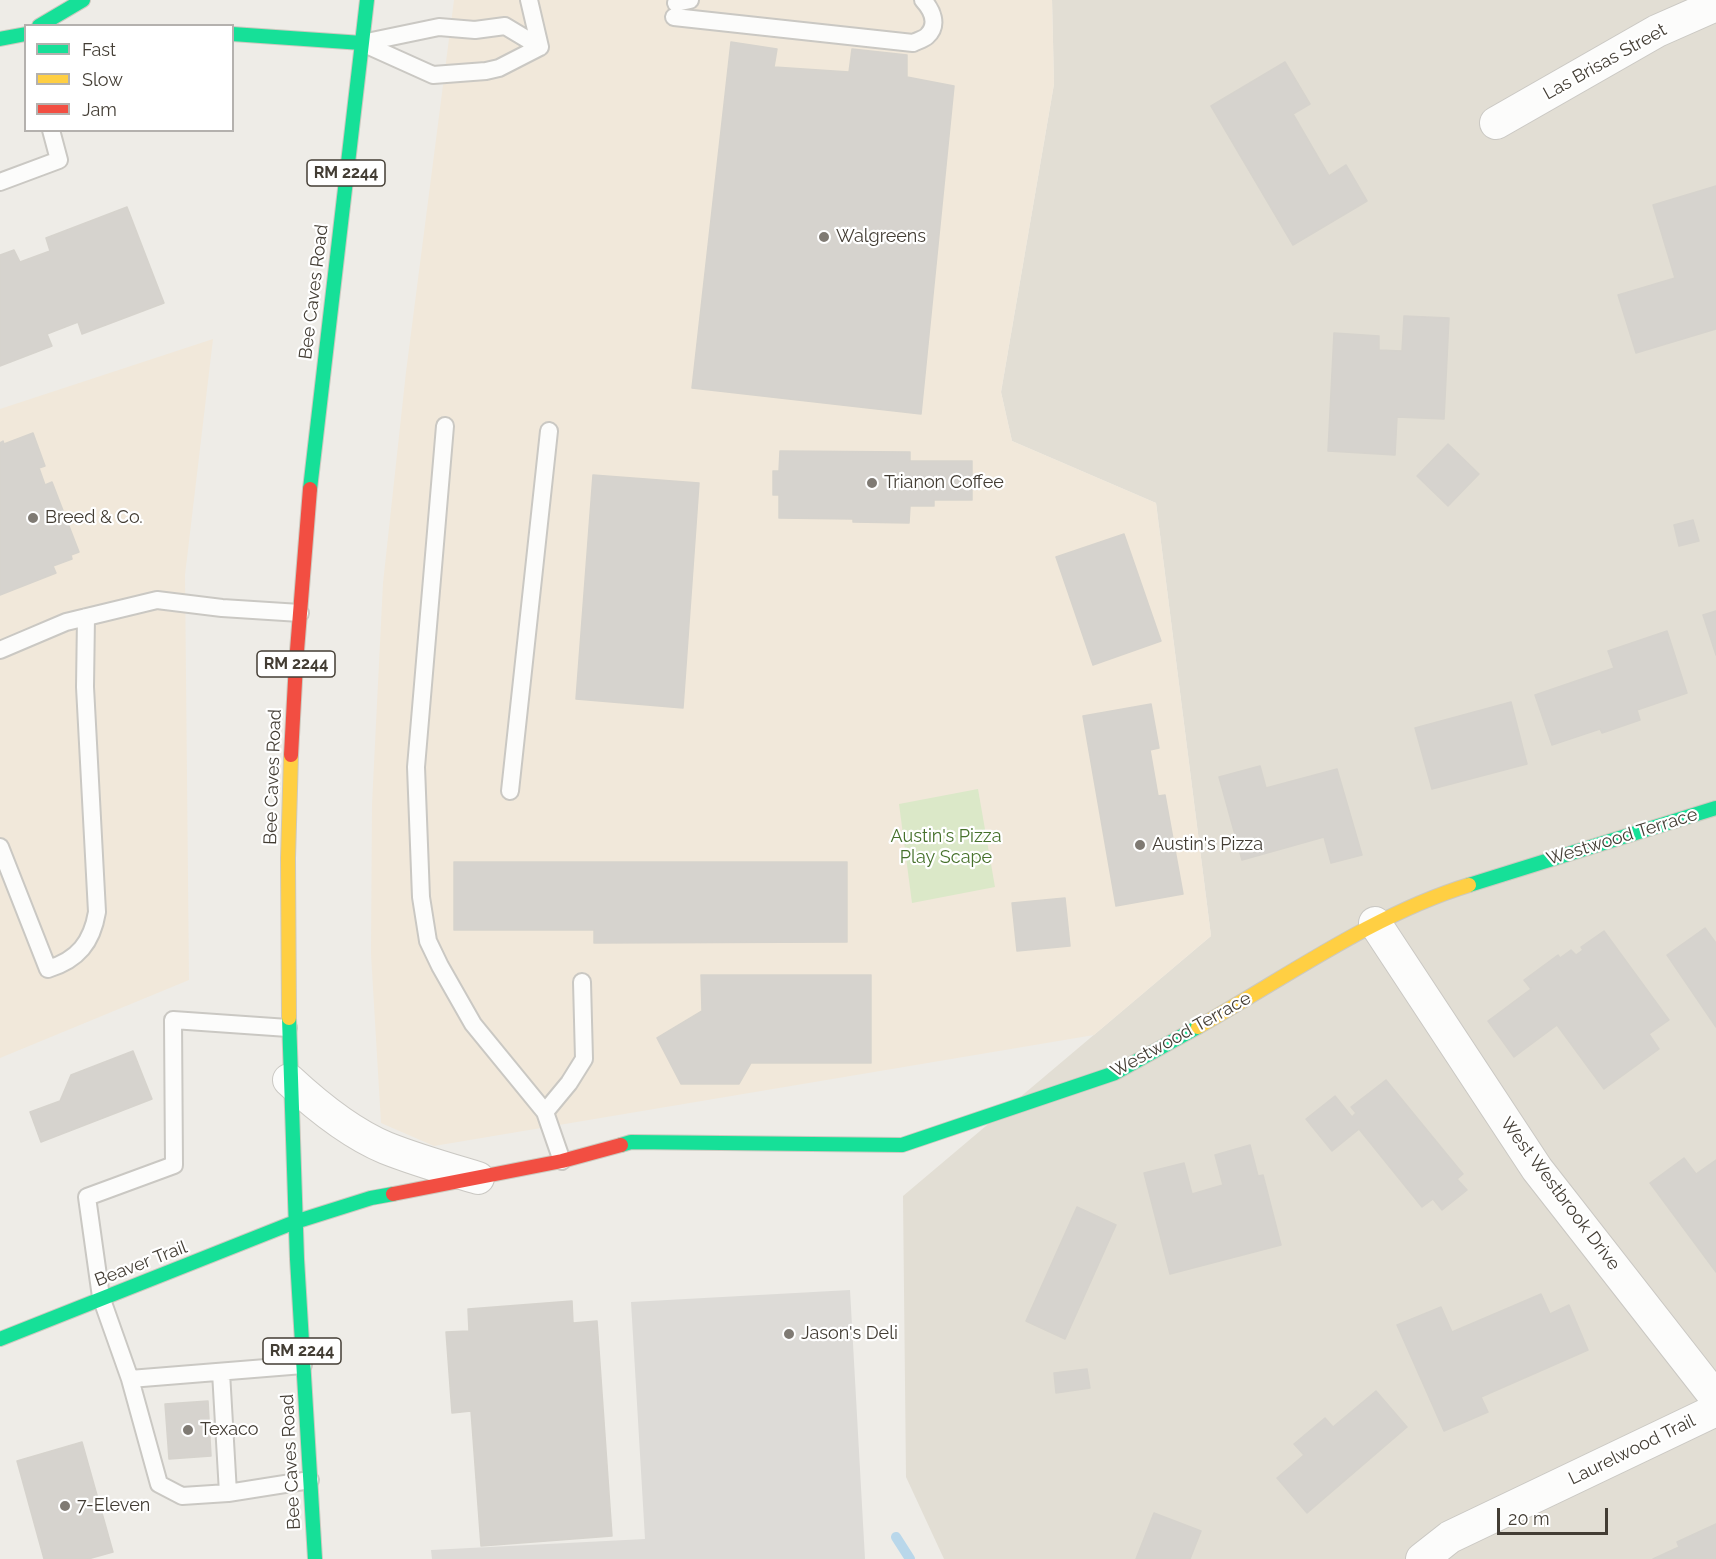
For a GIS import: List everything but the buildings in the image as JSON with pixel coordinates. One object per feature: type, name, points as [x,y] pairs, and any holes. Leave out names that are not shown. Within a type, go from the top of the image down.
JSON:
[{"type":"street","points":[[42,24],[83,0]]},
{"type":"street","name":"Bee Caves Road","points":[[315,1559],[294,1222],[289,1080],[291,758],[300,612],[316,436],[367,0]]},
{"type":"street","name":"Las Brisas Street","points":[[1496,123],[1657,31],[1716,4]]},
{"type":"street","points":[[0,39],[24,34]]},
{"type":"street","points":[[234,34],[362,43]]},
{"type":"street","name":"Westwood Terrace","points":[[294,1222],[371,1198],[562,1161],[631,1142],[902,1145],[1114,1073],[1256,994],[1375,923],[1448,891],[1716,808]]},
{"type":"street","name":"West Westbrook Drive","points":[[1375,923],[1537,1169],[1716,1398]]},
{"type":"street","name":"Westwood Terrace","points":[[289,1080],[310,1100],[351,1129],[385,1147],[478,1178]]},
{"type":"street","name":"Beaver Trail","points":[[0,1339],[294,1222]]},
{"type":"street","name":"Laurelwood Trail","points":[[1422,1559],[1450,1537],[1716,1410]]},
{"type":"lane","points":[[529,0],[540,47]]},
{"type":"lane","points":[[680,6],[913,43],[927,36],[934,22],[931,10],[923,0]]},
{"type":"lane","points":[[362,43],[439,27],[475,30],[506,26],[540,47]]},
{"type":"lane","points":[[362,43],[433,75],[500,68],[540,47]]},
{"type":"lane","points":[[0,182],[59,160],[52,132]]},
{"type":"lane","points":[[446,426],[416,767],[421,897],[428,941],[440,966],[473,1024],[545,1112],[562,1161]]},
{"type":"lane","points":[[510,791],[549,431]]},
{"type":"lane","points":[[0,650],[66,622],[157,600],[222,608],[300,612]]},
{"type":"lane","points":[[0,847],[48,969],[61,965],[78,953],[94,931],[97,912],[85,687],[86,617]]},
{"type":"lane","points":[[545,1112],[569,1083],[584,1059],[582,982]]},
{"type":"lane","points":[[288,1028],[173,1020],[174,1165],[87,1197],[101,1298],[130,1379],[159,1485],[182,1496],[228,1493],[310,1480]]},
{"type":"lane","points":[[130,1379],[303,1365]]},
{"type":"lane","points":[[221,1372],[228,1493]]},
{"type":"shaded area","points":[[454,0],[1052,0],[1054,84],[1001,392],[1012,441],[1156,503],[1211,936],[1094,1035],[434,1146],[381,1123],[371,954],[372,804],[383,583],[406,372]]},
{"type":"shaded area","points":[[1052,0],[1716,0],[1716,1559],[944,1559],[906,1477],[903,1196],[1211,936],[1156,503],[1012,441],[1001,392],[1054,84]]},
{"type":"shaded area","points":[[213,339],[185,575],[189,980],[0,1058],[0,409]]},
{"type":"shaded area","points":[[850,1290],[865,1559],[432,1559],[431,1550],[645,1539],[631,1302]]},
{"type":"green space","name":"Austin's Pizza Play Scape","points":[[978,789],[995,887],[912,903],[899,804]]},
{"type":"waterway","points":[[896,1537],[910,1559]]},
{"type":"traffic: fast","points":[[42,24],[83,0]]},
{"type":"traffic: fast","points":[[310,489],[367,0]]},
{"type":"traffic: fast","points":[[0,39],[24,34]]},
{"type":"traffic: fast","points":[[234,34],[362,43]]},
{"type":"traffic: fast","points":[[1469,885],[1716,808]]},
{"type":"traffic: fast","points":[[289,1018],[297,1259],[315,1559]]},
{"type":"traffic: fast","points":[[621,1145],[631,1142],[902,1145],[1115,1073],[1198,1027]]},
{"type":"traffic: fast","points":[[0,1339],[295,1222],[371,1198],[393,1194]]},
{"type":"traffic: slow","points":[[289,1018],[288,858],[291,755]]},
{"type":"traffic: slow","points":[[1198,1027],[1364,930],[1434,897],[1469,885]]},
{"type":"traffic: jam","points":[[291,755],[310,489]]},
{"type":"traffic: jam","points":[[393,1194],[562,1161],[621,1145]]},
{"type":"place","name":"Walgreens","points":[[824,237]]},
{"type":"place","name":"Trianon Coffee","points":[[872,483]]},
{"type":"place","name":"Breed & Co.","points":[[33,518]]},
{"type":"place","name":"Austin's Pizza","points":[[1140,845]]},
{"type":"place","name":"Jason's Deli","points":[[789,1334]]},
{"type":"place","name":"Texaco","points":[[188,1430]]},
{"type":"place","name":"7-Eleven","points":[[65,1506]]}]
